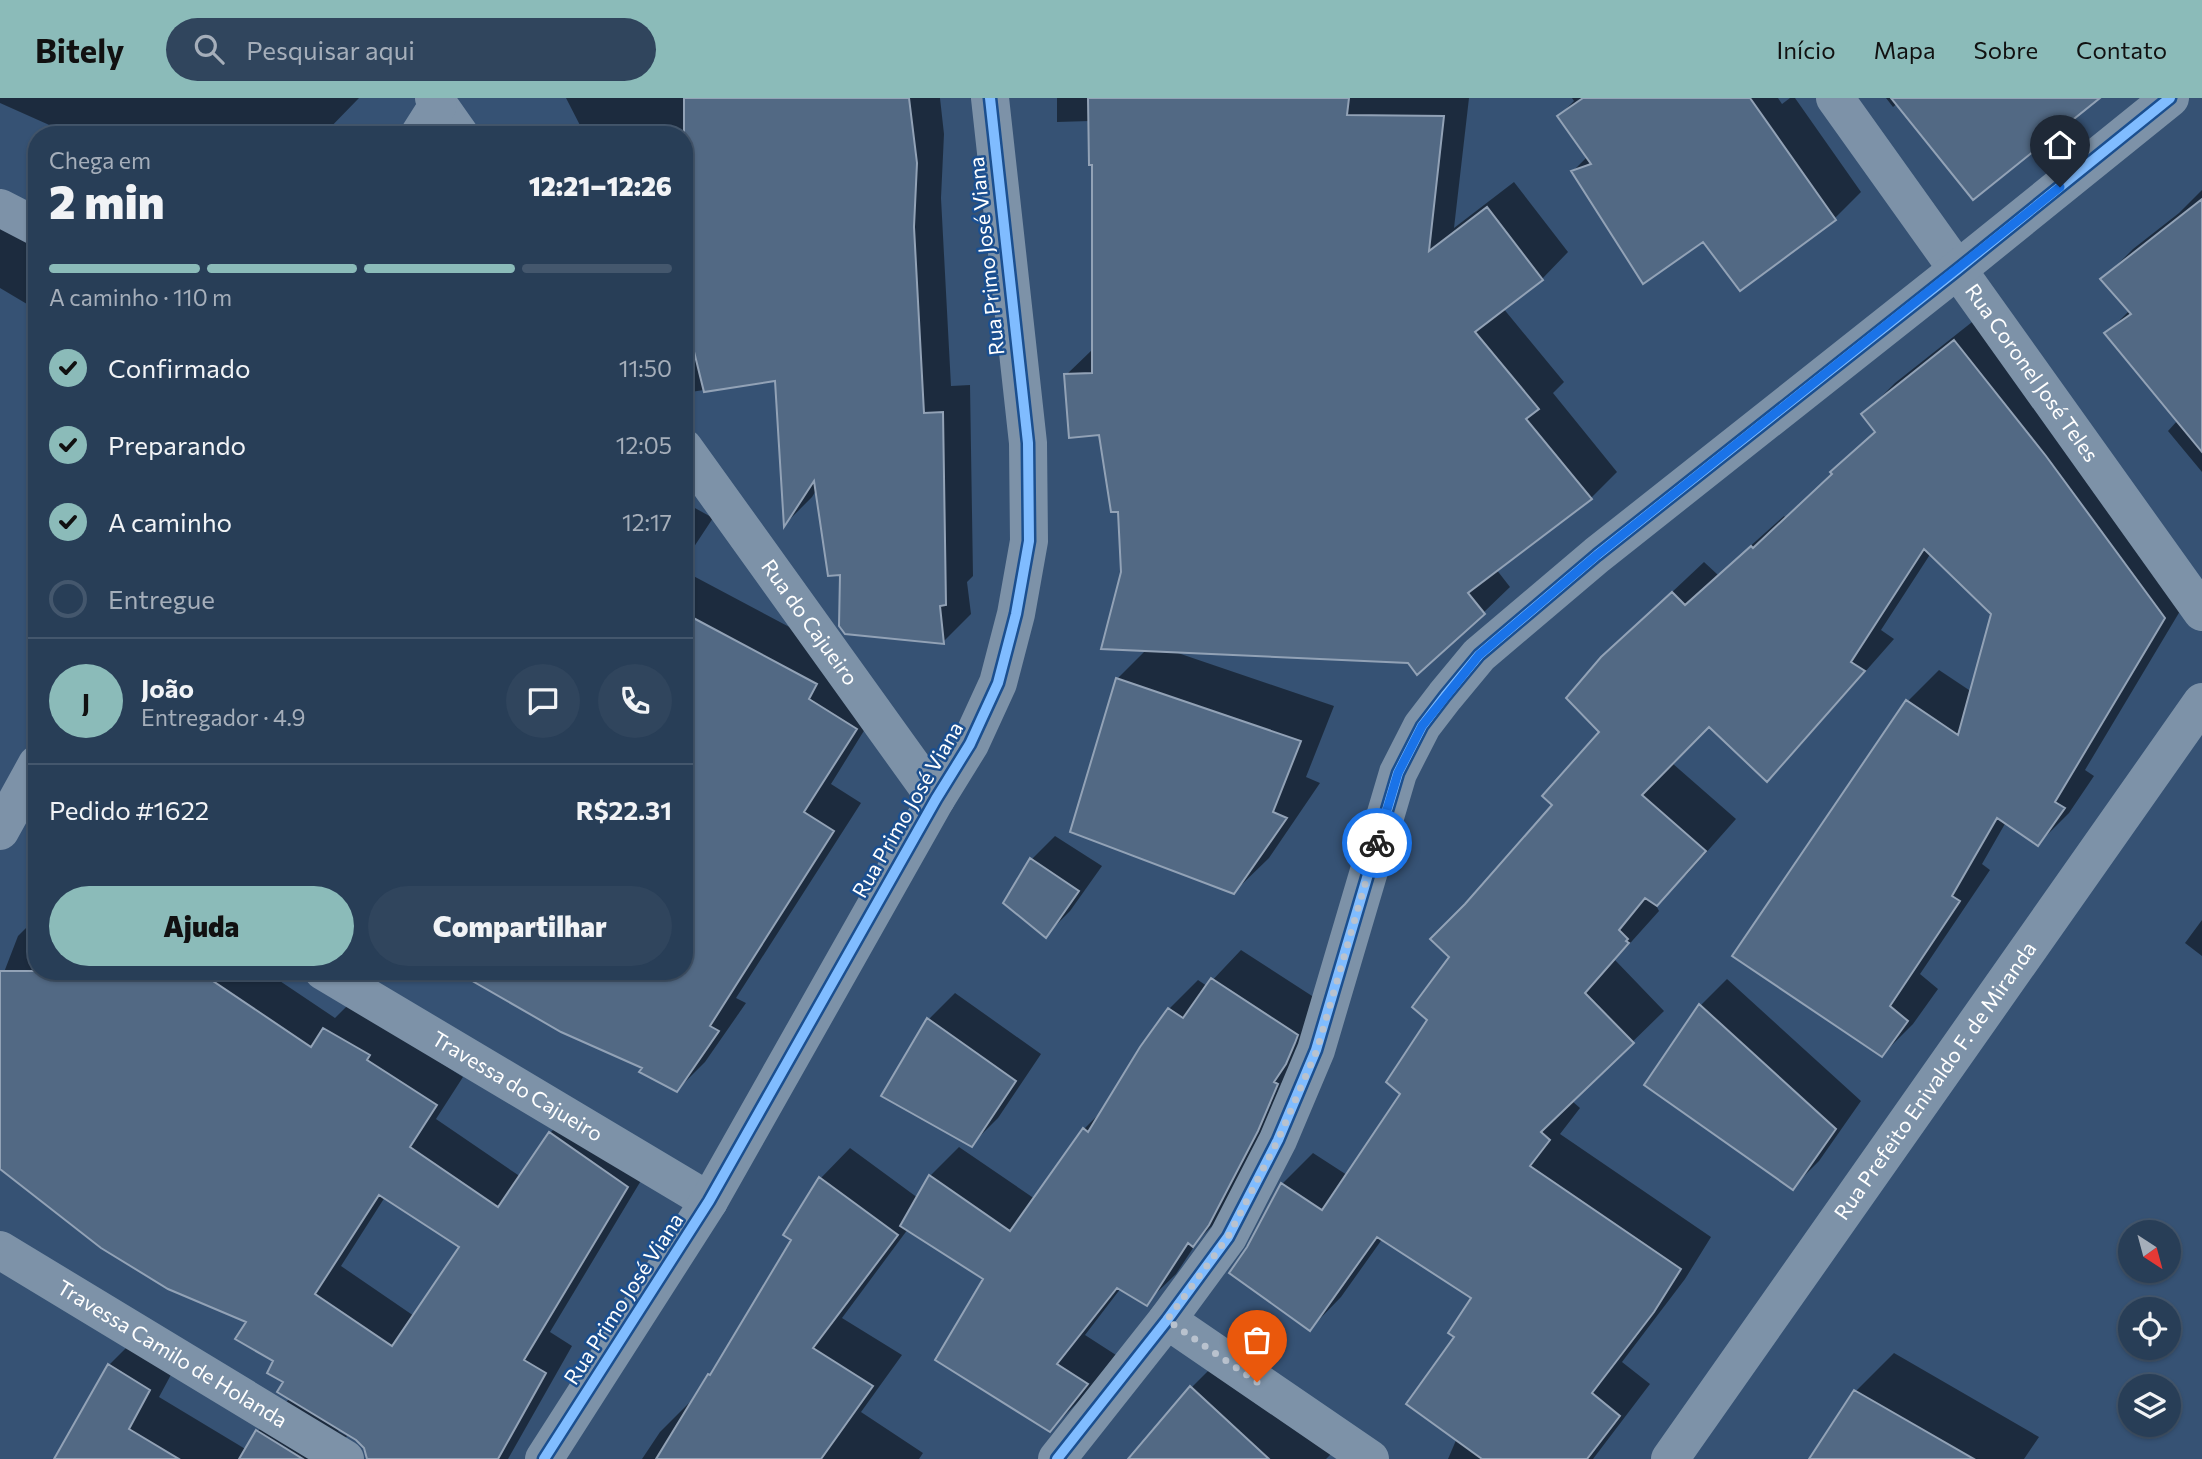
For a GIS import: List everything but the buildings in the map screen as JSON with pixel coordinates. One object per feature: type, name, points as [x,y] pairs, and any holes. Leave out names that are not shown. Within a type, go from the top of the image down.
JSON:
[{"type":"street","name":"Rua Primo José Viana","points":[[544,1459],[709,1201],[936,799],[970,744],[998,683],[1016,614],[1029,541],[1028,443],[990,98]]},
{"type":"street","name":"Rua Coronel José Teles","points":[[1835,98],[2202,612]]},
{"type":"street","points":[[1057,1459],[1167,1320],[1228,1237],[1283,1129],[1317,1050],[1398,773],[1422,726],[1479,655],[1597,555],[2170,98]]},
{"type":"street","points":[[0,208],[28,222]]},
{"type":"street","name":"Rua do Cajueiro","points":[[693,461],[936,799]]},
{"type":"street","name":"Rua Prefeito Enivaldo F. de Miranda","points":[[1670,1459],[2202,702]]},
{"type":"street","points":[[0,831],[24,781]]},
{"type":"street","name":"Travessa do Cajueiro","points":[[338,980],[709,1201]]},
{"type":"street","name":"Travessa Camilo de Holanda","points":[[0,1250],[345,1459]]},
{"type":"street","points":[[1167,1320],[1370,1459]]},
{"type":"cycle path","points":[[544,1459],[709,1201],[936,799],[970,744],[998,683],[1016,614],[1029,541],[1028,443],[990,98]]},
{"type":"cycle path","points":[[1057,1459],[1167,1320],[1228,1237],[1278,1140],[1316,1050],[1398,773],[1422,726],[1445,696],[1479,655],[1597,555],[2170,98]]},
{"type":"way so far","points":[[1257,1382],[1167,1320],[1228,1237],[1278,1140],[1317,1050],[1377,843]]},
{"type":"route","points":[[1377,843],[1398,773],[1422,726],[1479,655],[1597,555],[2060,187]]}]
